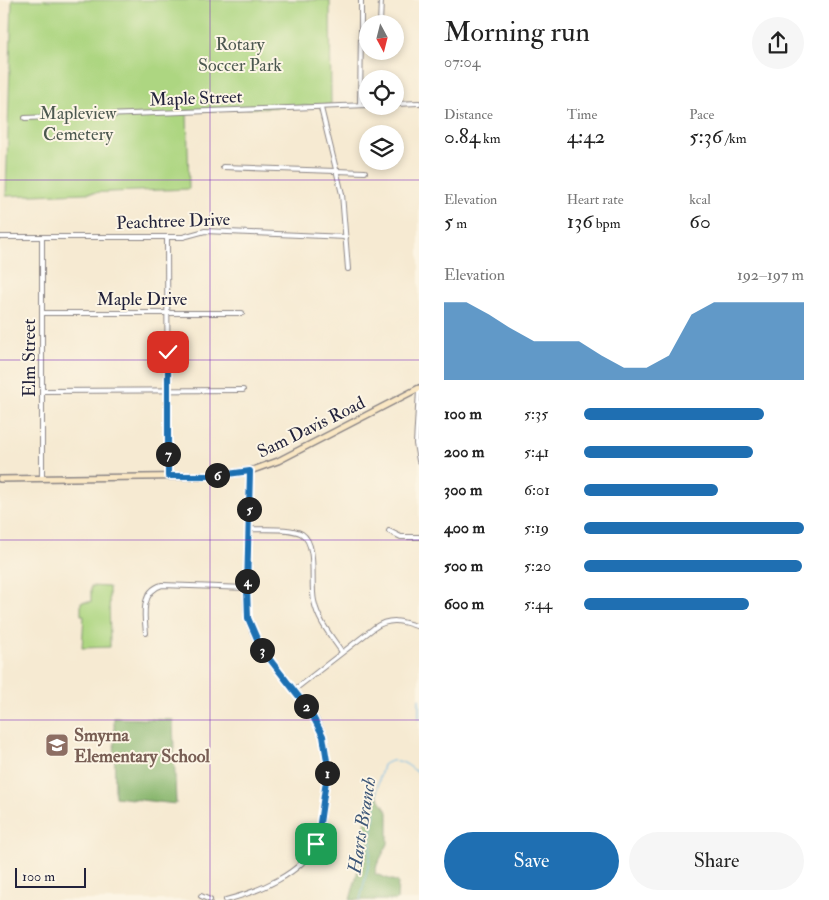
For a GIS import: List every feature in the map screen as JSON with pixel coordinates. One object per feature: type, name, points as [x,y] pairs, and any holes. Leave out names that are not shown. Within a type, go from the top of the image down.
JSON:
[{"type":"street","points":[[361,0],[362,15]]},
{"type":"street","points":[[380,0],[380,15]]},
{"type":"street","points":[[404,104],[419,103]]},
{"type":"street","name":"Maple Street","points":[[25,118],[359,106]]},
{"type":"street","points":[[321,108],[344,204],[348,269]]},
{"type":"street","points":[[223,167],[365,172]]},
{"type":"street","name":"Peachtree Drive","points":[[0,237],[183,237],[205,231],[346,237]]},
{"type":"street","name":"Elm Street","points":[[42,237],[42,478]]},
{"type":"street","points":[[167,237],[168,476]]},
{"type":"street","name":"Maple Drive","points":[[42,313],[242,313]]},
{"type":"street","points":[[419,389],[416,444],[419,461]]},
{"type":"street","name":"Sam Davis Road","points":[[0,479],[213,476],[250,471],[278,461],[419,389]]},
{"type":"street","points":[[42,391],[242,390]]},
{"type":"street","points":[[226,900],[273,882],[289,873],[307,858],[318,838],[328,767],[327,752],[318,723],[266,656],[248,618],[250,471]]},
{"type":"street","points":[[248,529],[298,532],[307,538],[311,547],[312,594],[317,612],[342,652]]},
{"type":"street","points":[[389,532],[401,537],[419,537]]},
{"type":"street","points":[[146,633],[146,599],[152,589],[157,586],[247,588]]},
{"type":"street","points":[[294,690],[374,628],[388,621],[399,621],[419,627]]},
{"type":"street","points":[[201,896],[210,900]]},
{"type":"green space","points":[[12,0],[330,0],[331,105],[187,111],[189,189],[6,196]]},
{"type":"green space","points":[[91,586],[109,587],[110,647],[82,648],[84,615],[81,615],[81,602],[91,602]]},
{"type":"green space","points":[[114,718],[173,720],[176,804],[115,797]]},
{"type":"green space","points":[[370,784],[388,812],[388,844],[377,865],[375,874],[398,882],[397,900],[350,900],[361,859]]},
{"type":"waterway","name":"Harts Branch","points":[[419,699],[419,720]]},
{"type":"waterway","name":"Harts Branch","points":[[360,900],[369,863],[378,784],[383,765],[393,761],[402,762],[419,774]]},
{"type":"place","name":"Smyrna Elementary School","points":[[57,745]]},
{"type":"route","points":[[168,352],[168,476],[213,476],[250,471],[248,618],[266,656],[310,711],[318,723],[323,736],[328,767],[316,844]]},
{"type":"park label","name":"Rotary Soccer Park","points":[[240,54]]},
{"type":"park label","name":"Mapleview Cemetery","points":[[78,123]]}]
